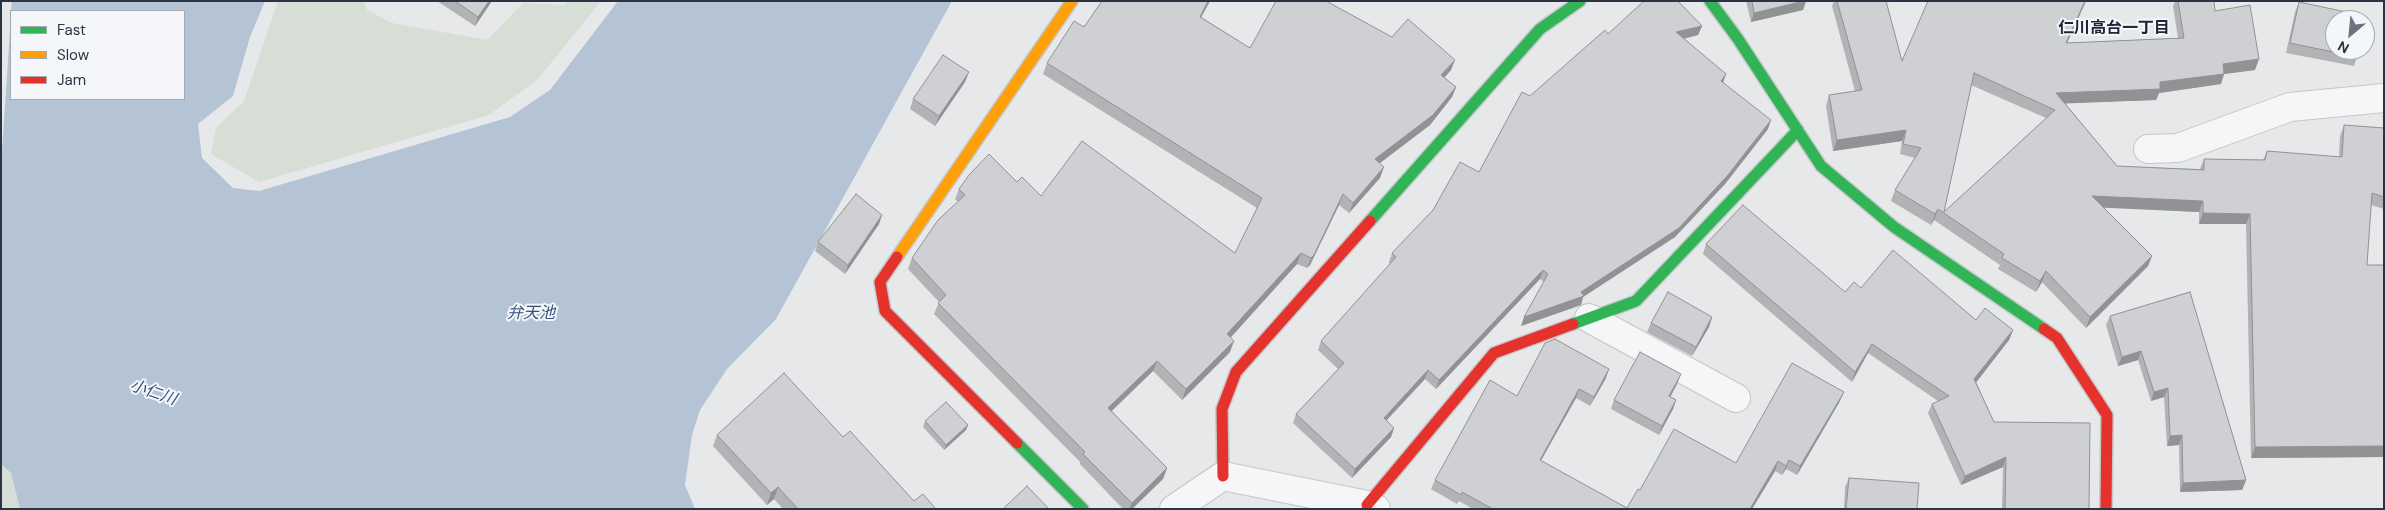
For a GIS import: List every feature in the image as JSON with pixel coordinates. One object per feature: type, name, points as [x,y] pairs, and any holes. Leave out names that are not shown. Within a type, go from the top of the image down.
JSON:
[{"type":"street","points":[[1072,1],[880,282],[885,311],[1084,509]]},
{"type":"street","points":[[1222,476],[1222,409],[1236,372],[1540,29],[1580,1]]},
{"type":"street","points":[[1710,1],[1821,166],[1894,227],[2057,338],[2107,415],[2106,509]]},
{"type":"street","points":[[2148,149],[2178,148],[2290,107],[2384,98]]},
{"type":"street","points":[[1174,509],[1222,476],[1372,507],[1494,353],[1636,301],[1798,130]]},
{"type":"street","points":[[1589,318],[1736,398]]},
{"type":"shaded area","points":[[278,1],[364,1],[367,10],[392,23],[487,40],[523,3],[564,5],[568,1],[601,1],[538,79],[489,115],[259,182],[211,154],[216,128],[244,101]]},
{"type":"shaded area","points":[[1,464],[11,473],[20,509],[1,509]]},
{"type":"water","name":"弁天池","points":[[12,1],[265,1],[250,37],[233,96],[198,124],[202,158],[233,188],[259,191],[510,117],[550,90],[618,1],[952,1],[776,319],[727,369],[700,410],[692,435],[685,485],[695,509],[20,509],[11,473],[1,464],[1,166],[10,30],[10,100],[185,100],[185,10],[11,10]]},
{"type":"building","points":[[455,1],[489,1],[478,17]]},
{"type":"building","points":[[1102,1],[1208,1],[1200,17],[1250,48],[1276,1],[1326,1],[1392,37],[1408,19],[1455,60],[1441,75],[1456,87],[1433,115],[1375,159],[1384,167],[1353,203],[1343,194],[1314,255],[1311,258],[1301,253],[1227,334],[1234,341],[1186,389],[1157,361],[1108,408],[1167,468],[1132,503],[1083,454],[1085,452],[938,303],[946,295],[912,258],[938,220],[965,195],[959,189],[969,175],[989,154],[1017,182],[1022,177],[1041,196],[1082,141],[1235,253],[1262,198],[1047,63],[1074,21],[1084,27]]},
{"type":"building","points":[[1644,1],[1678,1],[1702,26],[1676,32],[1726,74],[1721,81],[1771,120],[1728,175],[1679,228],[1581,292],[1584,296],[1524,317],[1548,274],[1543,270],[1439,380],[1428,370],[1384,418],[1394,428],[1355,469],[1296,414],[1344,363],[1321,341],[1396,257],[1392,253],[1433,210],[1460,162],[1479,172],[1522,92],[1530,96],[1605,30],[1608,34]]},
{"type":"building","points":[[1752,1],[1804,1],[1754,13]]},
{"type":"building","points":[[1837,1],[1886,1],[1902,61],[1928,1],[2085,1],[2066,43],[2184,38],[2178,1],[2214,1],[2215,11],[2250,5],[2259,59],[2223,64],[2224,74],[2160,82],[2160,89],[2056,93],[2117,166],[2204,170],[2204,159],[2265,160],[2267,151],[2342,157],[2344,125],[2384,128],[2384,197],[2372,193],[2367,265],[2384,265],[2384,446],[2255,447],[2250,214],[2203,213],[2203,201],[2092,196],[2152,256],[2090,317],[2046,271],[2040,281],[2002,258],[2004,254],[1938,209],[1935,214],[1895,190],[1921,148],[1903,144],[1906,130],[1837,140],[1829,95],[1862,90]],"holes":[[[1974,73],[2055,110],[1944,212]]]},
{"type":"building","points":[[2299,2],[2337,10],[2325,10],[2325,50],[2290,43]]},
{"type":"building","points":[[943,55],[969,72],[939,116],[913,99]]},
{"type":"building","points":[[856,194],[882,215],[848,265],[818,242]]},
{"type":"building","points":[[1743,205],[1845,292],[1854,282],[1861,288],[1893,250],[1976,320],[1985,308],[2013,330],[1974,379],[1994,422],[2090,423],[2089,509],[2005,509],[2006,457],[1965,476],[1932,404],[1949,396],[1872,344],[1855,372],[1706,244]]},
{"type":"building","points":[[1668,292],[1712,317],[1696,347],[1651,323]]},
{"type":"building","points":[[2190,292],[2246,480],[2183,483],[2182,435],[2170,436],[2168,388],[2154,392],[2141,351],[2122,357],[2110,316]]},
{"type":"building","points":[[1555,339],[1609,369],[1594,397],[1579,389],[1540,460],[1627,508],[1638,489],[1640,490],[1674,429],[1736,463],[1792,363],[1844,392],[1800,466],[1789,460],[1786,466],[1778,461],[1750,509],[1493,509],[1462,492],[1461,495],[1435,480],[1490,380],[1517,396],[1545,343]]},
{"type":"building","points":[[1640,352],[1681,374],[1669,396],[1676,400],[1662,426],[1614,400]]},
{"type":"building","points":[[784,373],[843,437],[850,431],[914,501],[923,494],[936,509],[798,509],[778,487],[771,493],[717,435]]},
{"type":"building","points":[[946,402],[968,425],[946,445],[925,421]]},
{"type":"building","points":[[1849,478],[1919,483],[1917,509],[1846,509]]},
{"type":"building","points":[[1027,486],[1049,509],[1003,509]]},
{"type":"traffic: fast","points":[[1370,221],[1540,29],[1580,1]]},
{"type":"traffic: fast","points":[[1710,1],[1738,39],[1821,166],[1894,227],[2044,329]]},
{"type":"traffic: fast","points":[[1573,324],[1636,301],[1798,130]]},
{"type":"traffic: fast","points":[[1017,443],[1083,509]]},
{"type":"traffic: slow","points":[[897,257],[1072,1]]},
{"type":"traffic: jam","points":[[1223,476],[1222,409],[1236,372],[1370,221]]},
{"type":"traffic: jam","points":[[897,257],[880,282],[885,311],[1017,443]]},
{"type":"traffic: jam","points":[[1367,505],[1494,353],[1573,324]]},
{"type":"traffic: jam","points":[[2044,329],[2057,338],[2107,415],[2106,509]]},
{"type":"district","name":"仁川高台一丁目","points":[[2114,29]]},
{"type":"water label","name":"小仁川","points":[[153,393]]}]
